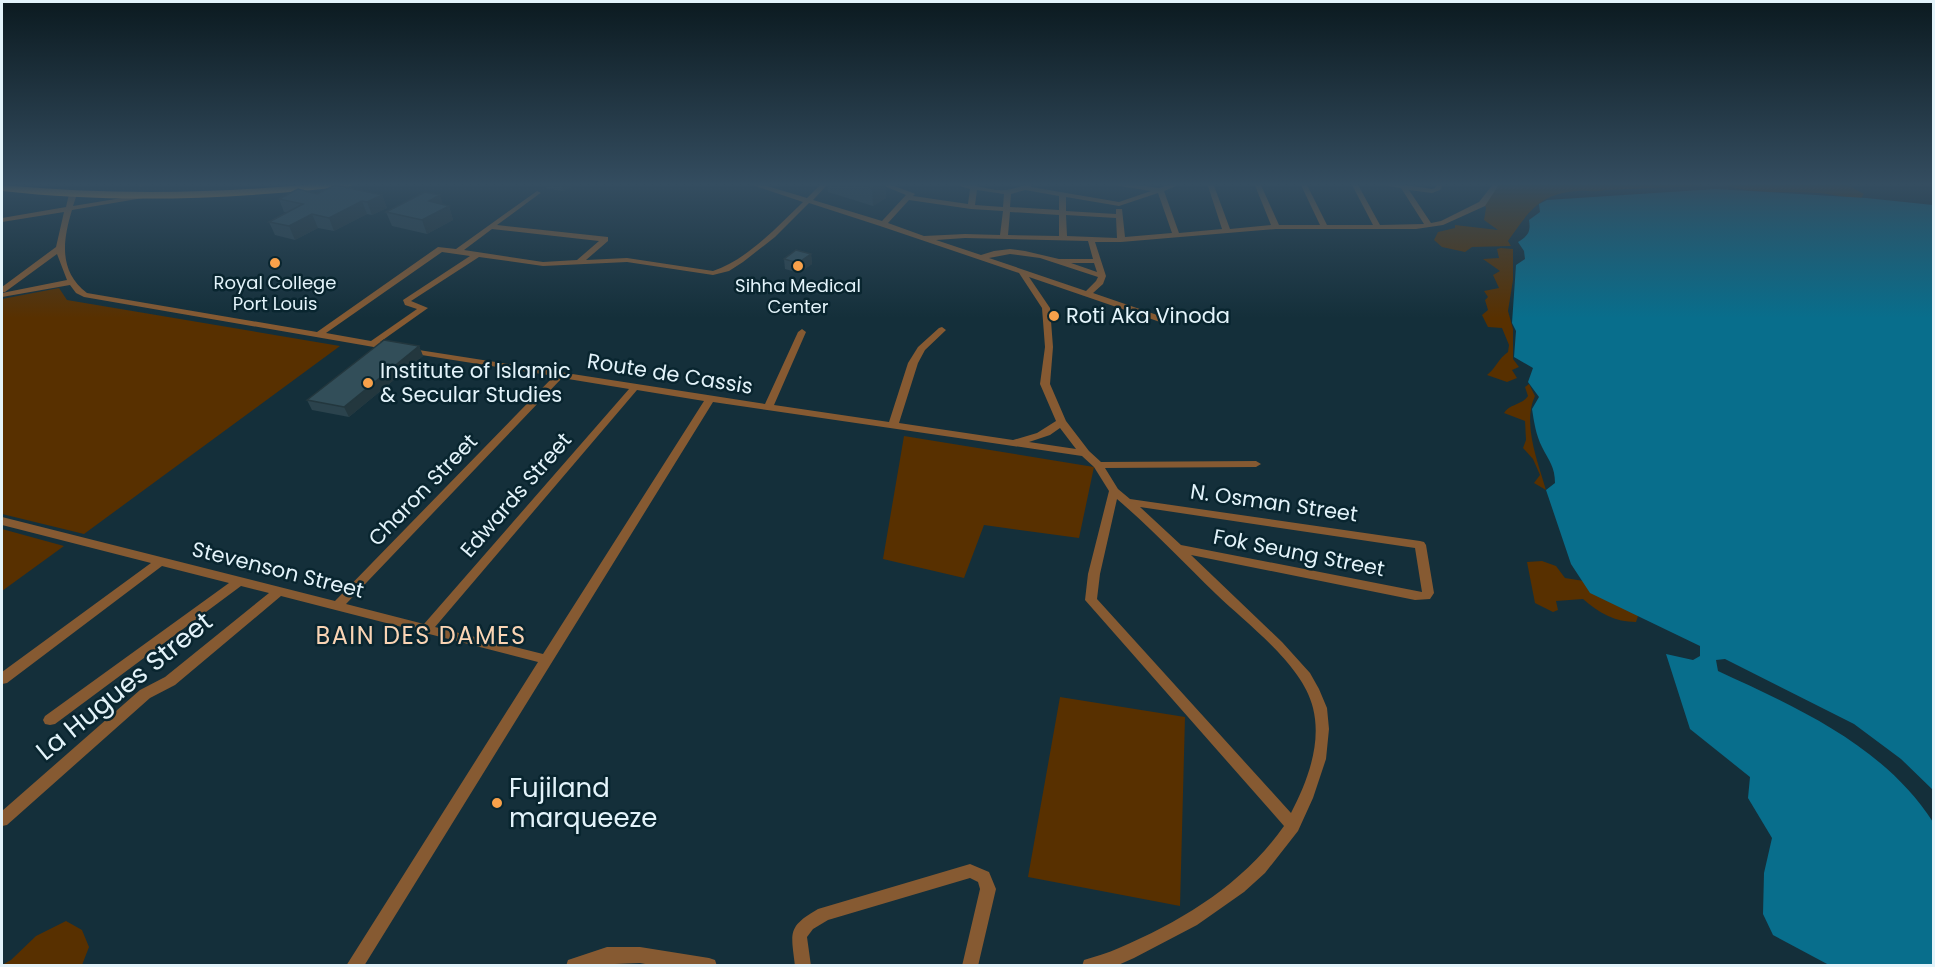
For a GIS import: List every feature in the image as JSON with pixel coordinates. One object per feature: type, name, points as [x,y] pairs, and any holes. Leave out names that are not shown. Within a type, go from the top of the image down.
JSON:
[{"type":"street","points":[[2,293],[71,282],[60,248],[65,228]]},
{"type":"street","points":[[459,250],[488,228]]},
{"type":"street","points":[[509,228],[604,239],[580,261]]},
{"type":"street","points":[[318,335],[441,249],[543,264],[627,260],[713,273],[734,267],[778,228]]},
{"type":"street","points":[[894,228],[1160,319]]},
{"type":"street","points":[[1004,237],[1005,228]]},
{"type":"street","points":[[1063,228],[1063,239]]},
{"type":"street","points":[[1120,228],[1121,240]]},
{"type":"street","points":[[1174,228],[1176,234]]},
{"type":"street","points":[[922,238],[1004,237],[1121,240],[1248,228]]},
{"type":"street","points":[[1087,295],[1100,282],[1102,276],[1091,240]]},
{"type":"street","points":[[2,293],[60,248]]},
{"type":"street","points":[[980,258],[989,254],[1013,252],[1102,276]]},
{"type":"street","points":[[372,344],[423,309],[422,306],[408,303],[408,300],[478,254]]},
{"type":"street","points":[[1049,260],[1097,261]]},
{"type":"street","points":[[1023,274],[1046,308],[1049,347],[1045,384],[1061,422],[1085,453],[1098,465],[1114,490],[1281,648],[1313,690],[1322,721],[1323,748],[1312,782],[1293,826],[1252,878],[1207,912],[1115,959],[1090,966]]},
{"type":"street","name":"Route de Cassis","points":[[71,282],[75,289],[84,295],[318,335],[710,399],[1085,453]]},
{"type":"street","points":[[893,426],[913,363],[921,349],[942,330]]},
{"type":"street","points":[[768,407],[802,332]]},
{"type":"street","name":"Charon Street","points":[[338,605],[560,375]]},
{"type":"street","name":"Edwards Street","points":[[427,628],[635,387]]},
{"type":"street","points":[[354,966],[545,659],[656,489],[710,399]]},
{"type":"street","points":[[1005,443],[1037,438],[1052,431],[1061,422]]},
{"type":"street","points":[[1098,465],[1256,464]]},
{"type":"street","points":[[1114,490],[1094,574],[1091,600],[1293,826]]},
{"type":"street","name":"N. Osman Street","points":[[1128,502],[1414,543],[1422,548],[1428,593],[1426,596],[1415,596]]},
{"type":"street","name":"Stevenson Street","points":[[2,521],[545,659]]},
{"type":"street","name":"Fok Seung Street","points":[[1175,548],[1415,596]]},
{"type":"street","points":[[2,679],[160,561]]},
{"type":"street","points":[[50,720],[240,581]]},
{"type":"street","name":"La Hugues Street","points":[[2,820],[145,694],[170,681],[279,591]]},
{"type":"street","points":[[803,966],[799,935],[807,924],[824,914],[970,871],[984,877],[988,889],[970,966]]},
{"type":"street","points":[[574,966],[607,955],[640,955],[709,966]]},
{"type":"shaded area","points":[[1454,228],[1498,230],[1495,228],[1518,228],[1508,241],[1511,246],[1472,247],[1465,252],[1442,247],[1434,240],[1438,232]]},
{"type":"shaded area","points":[[1497,249],[1513,249],[1513,280],[1508,311],[1513,329],[1513,359],[1519,367],[1512,370],[1517,378],[1507,382],[1487,375],[1508,352],[1509,345],[1502,328],[1488,327],[1482,315],[1488,310],[1485,300],[1488,297],[1484,291],[1499,288],[1493,275],[1500,271],[1483,259],[1499,258]]},
{"type":"shaded area","points":[[59,288],[67,300],[340,346],[84,534],[2,514],[2,299]]},
{"type":"shaded area","points":[[1529,384],[1535,396],[1530,418],[1533,443],[1546,490],[1534,483],[1540,475],[1533,459],[1523,448],[1526,440],[1525,421],[1504,413],[1528,396],[1525,387]]},
{"type":"shaded area","points":[[904,436],[1094,467],[1079,538],[984,525],[964,578],[883,559]]},
{"type":"shaded area","points":[[2,529],[64,546],[2,591]]},
{"type":"shaded area","points":[[1542,561],[1556,566],[1565,578],[1609,585],[1640,610],[1636,622],[1608,616],[1583,599],[1556,601],[1558,610],[1553,612],[1535,603],[1527,562]]},
{"type":"shaded area","points":[[1060,697],[1185,717],[1180,906],[1028,877]]},
{"type":"shaded area","points":[[66,921],[82,930],[89,947],[82,965],[2,965],[11,960],[36,936]]},
{"type":"water","points":[[1530,228],[1933,228],[1933,790],[1901,759],[1854,724],[1725,659],[1716,660],[1718,671],[1808,715],[1865,751],[1913,795],[1933,822],[1933,965],[1829,965],[1773,935],[1763,914],[1764,873],[1772,838],[1748,798],[1750,777],[1690,729],[1666,654],[1693,660],[1700,656],[1700,646],[1590,593],[1571,564],[1546,490],[1555,483],[1555,477],[1534,424],[1532,409],[1539,397],[1528,382],[1533,368],[1514,357],[1516,331],[1512,323],[1516,265],[1525,259],[1524,251],[1518,242]]},
{"type":"building","points":[[796,250],[811,254],[798,263],[784,259]]},
{"type":"building","points":[[384,340],[419,346],[344,407],[307,400]]},
{"type":"place","name":"Royal College Port Louis","points":[[275,263]]},
{"type":"place","name":"Sihha Medical Center","points":[[798,266]]},
{"type":"place","name":"Roti Aka Vinoda","points":[[1054,316]]},
{"type":"place","name":"Institute of Islamic & Secular Studies","points":[[368,383]]},
{"type":"place","name":"Fujiland marqueeze","points":[[497,803]]},
{"type":"district","name":"BAIN DES DAMES","points":[[421,636]]}]
